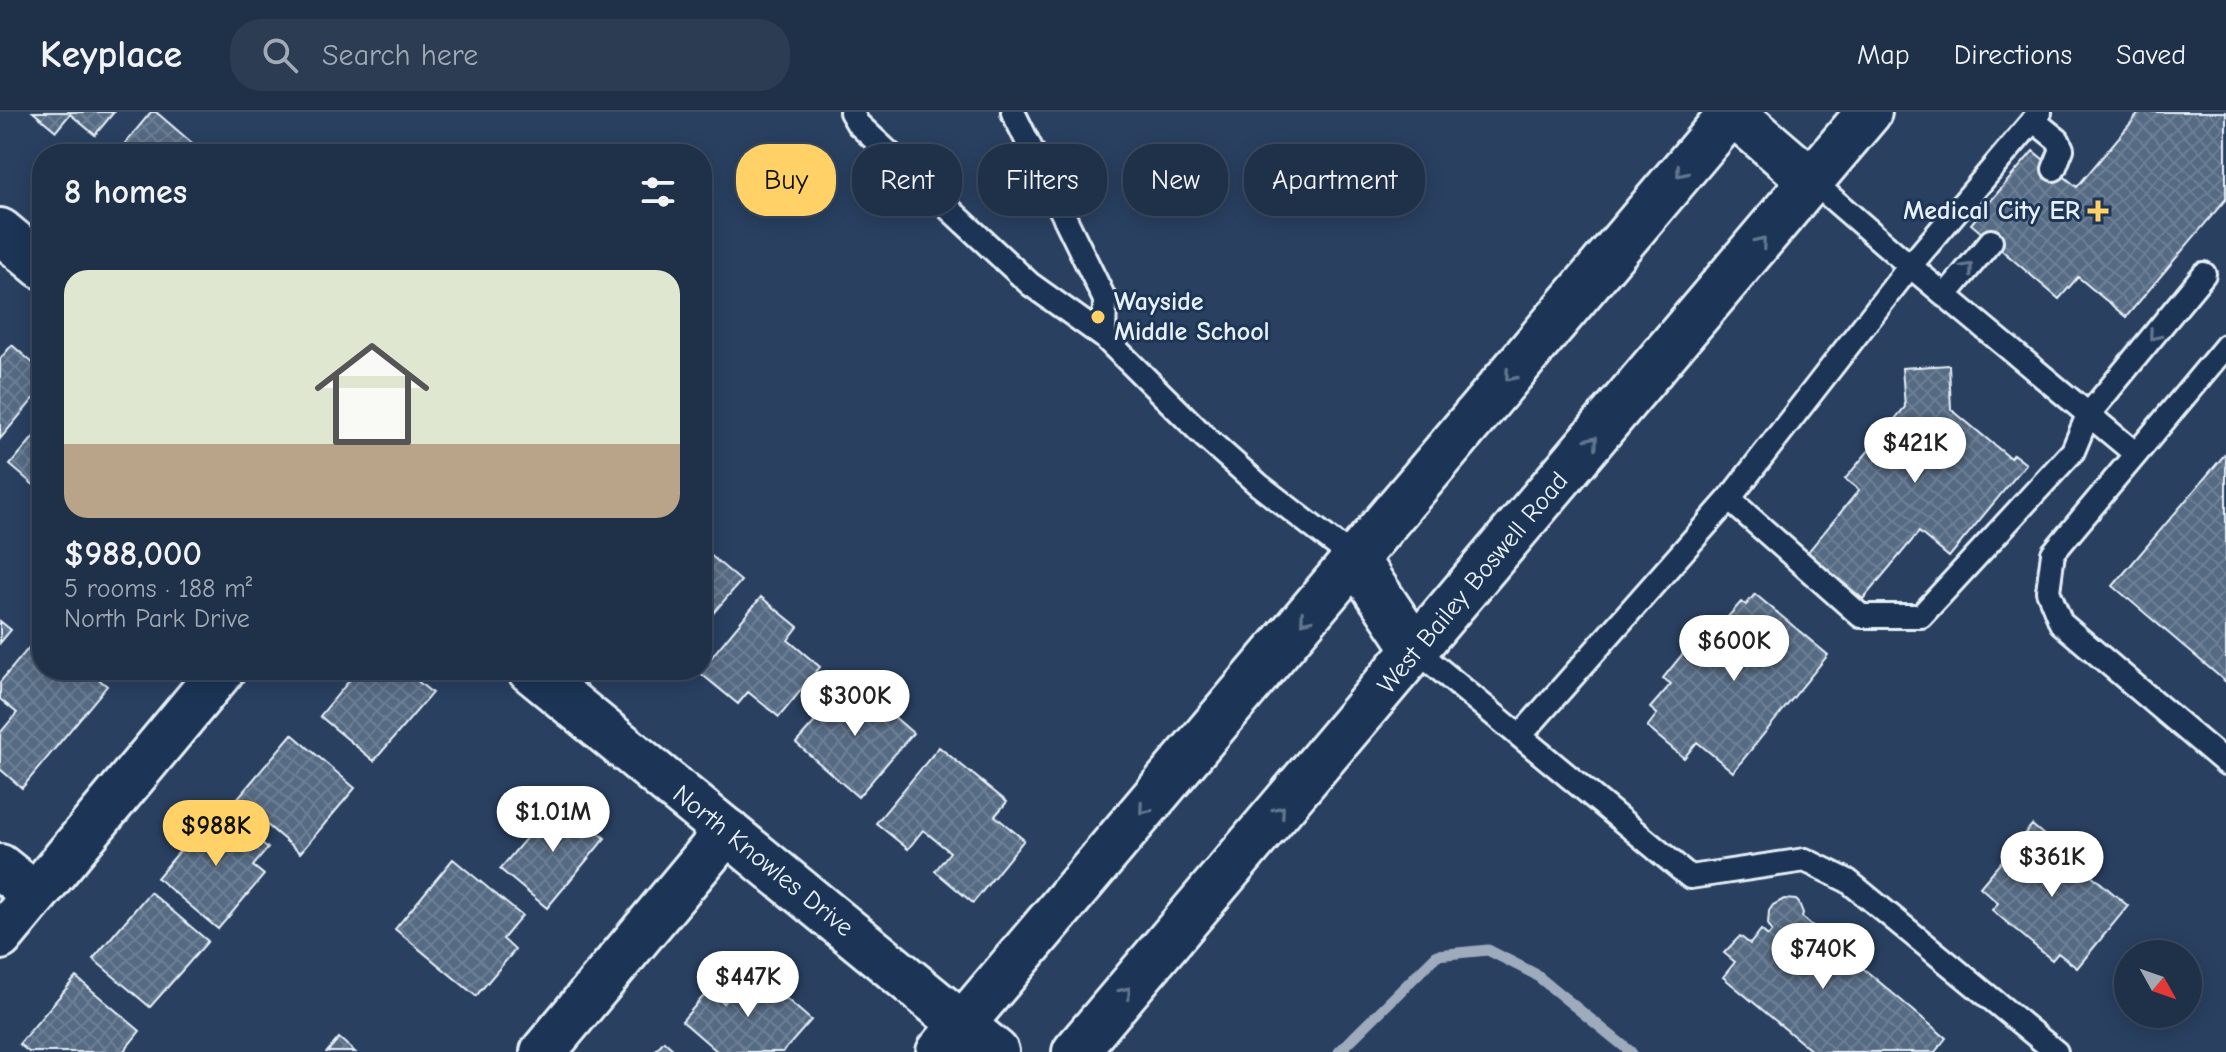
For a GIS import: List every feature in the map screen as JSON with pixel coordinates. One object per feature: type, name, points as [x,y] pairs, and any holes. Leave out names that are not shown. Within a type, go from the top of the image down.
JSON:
[{"type":"main road","points":[[950,1038],[1732,112],[1812,181]]},
{"type":"main road","name":"West Bailey Boswell Road","points":[[1075,1052],[1869,112]]},
{"type":"main road","points":[[0,231],[32,258]]},
{"type":"main road","points":[[1356,560],[1416,650]]},
{"type":"main road","points":[[0,937],[214,680]]},
{"type":"main road","name":"North Knowles Drive","points":[[542,680],[727,831],[950,1038],[996,1052]]},
{"type":"main road","points":[[543,1052],[727,831]]},
{"type":"main road","points":[[0,867],[35,895]]},
{"type":"lane","points":[[851,112],[858,124],[1030,284],[1104,337],[1205,437],[1259,485],[1356,560]]},
{"type":"lane","points":[[1013,112],[1105,300],[1104,337]]},
{"type":"lane","points":[[1520,736],[1729,499],[1910,266],[2036,116],[2058,140],[2062,149],[2054,169]]},
{"type":"lane","points":[[1812,181],[2136,454]]},
{"type":"lane","points":[[1945,296],[1991,241]]},
{"type":"lane","points":[[1729,499],[1861,616],[1921,616],[2073,451],[2088,415],[2204,274]]},
{"type":"lane","points":[[2226,346],[2053,553],[2048,591],[2061,623],[2226,763]]},
{"type":"lane","points":[[1416,650],[1690,877],[1805,860],[1848,881],[2056,1052]]},
{"type":"building","points":[[33,112],[114,112],[95,135],[70,114],[56,131]]},
{"type":"building","points":[[151,112],[156,112],[193,144],[124,144]]},
{"type":"building","name":"Medical City ER","points":[[2140,112],[2226,112],[2226,199],[2126,317],[2078,277],[2059,299],[1971,224],[2033,151],[2077,187]]},
{"type":"building","points":[[12,345],[32,362],[32,401],[0,439],[0,359]]},
{"type":"building","points":[[1949,365],[1951,409],[2010,458],[2013,454],[2026,464],[1949,557],[1919,532],[1863,599],[1807,553],[1859,490],[1845,479],[1905,407],[1902,368]]},
{"type":"building","points":[[32,439],[32,484],[10,465]]},
{"type":"building","points":[[2226,453],[2226,682],[2113,586]]},
{"type":"building","points":[[712,556],[741,581],[712,614]]},
{"type":"building","points":[[1755,594],[1828,655],[1733,772],[1697,742],[1684,758],[1647,727],[1657,714],[1650,708],[1671,684],[1663,678],[1711,619],[1720,626],[1741,602],[1746,605]]},
{"type":"building","points":[[761,597],[798,627],[788,640],[820,667],[779,717],[748,692],[738,704],[709,680],[712,680],[712,656]]},
{"type":"building","points":[[0,621],[11,630],[0,643]]},
{"type":"building","points":[[32,644],[32,680],[100,680],[107,686],[22,788],[0,769],[0,733],[17,713],[0,699],[0,682]]},
{"type":"building","points":[[350,680],[416,680],[432,693],[374,761],[320,716]]},
{"type":"building","points":[[852,680],[913,733],[858,797],[796,743]]},
{"type":"building","points":[[292,734],[355,788],[300,853],[237,799]]},
{"type":"building","points":[[939,747],[1007,802],[995,816],[1024,840],[973,903],[935,871],[950,852],[923,830],[908,849],[876,823]]},
{"type":"building","points":[[559,799],[605,838],[547,908],[500,869]]},
{"type":"building","points":[[218,806],[268,848],[253,866],[264,875],[218,929],[157,878]]},
{"type":"building","points":[[2032,825],[2128,906],[2077,968],[2058,953],[2052,960],[1992,910],[1998,903],[1980,887]]},
{"type":"building","points":[[453,859],[522,916],[503,939],[515,950],[476,996],[395,929]]},
{"type":"building","points":[[150,892],[208,941],[150,1007],[93,959]]},
{"type":"building","points":[[1784,899],[1796,900],[1802,917],[1946,1038],[1935,1052],[1813,1052],[1723,977],[1735,962],[1724,953],[1740,936],[1750,944],[1761,930],[1768,936],[1772,931],[1768,924],[1769,911]]},
{"type":"building","points":[[753,970],[811,1020],[783,1052],[718,1052],[682,1021],[709,990],[724,1003]]},
{"type":"building","points":[[76,977],[140,1031],[123,1052],[29,1052],[19,1044]]},
{"type":"building","points":[[339,1038],[355,1052],[327,1052]]},
{"type":"building","points":[[664,1041],[676,1052],[654,1052]]},
{"type":"waterway","points":[[1339,1052],[1437,955],[1488,950],[1535,974],[1631,1052]]},
{"type":"place","name":"Medical City ER","points":[[2098,211]]},
{"type":"place","name":"Wayside Middle School","points":[[1098,317]]}]
